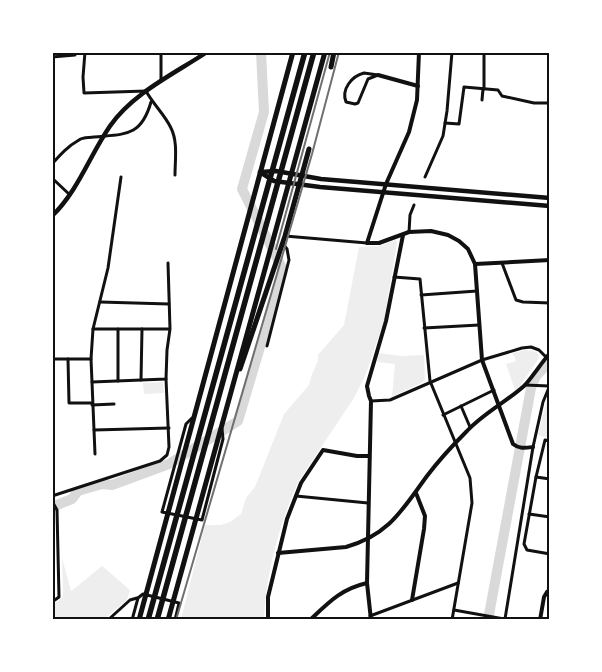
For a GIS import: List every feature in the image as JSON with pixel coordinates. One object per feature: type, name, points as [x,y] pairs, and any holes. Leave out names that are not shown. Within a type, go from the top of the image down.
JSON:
[{"type":"highway","points":[[148,620],[305,52]]},
{"type":"highway","points":[[158,620],[314,52]]},
{"type":"main road","points":[[52,216],[62,207],[110,126],[121,114],[146,91],[207,52]]},
{"type":"main road","points":[[139,619],[180,474],[293,52]]},
{"type":"main road","points":[[226,410],[325,52]]},
{"type":"main road","points":[[331,67],[334,52]]},
{"type":"main road","points":[[168,620],[221,424],[286,236],[309,149]]},
{"type":"main road","points":[[260,172],[276,171],[321,179],[550,198]]},
{"type":"main road","points":[[260,172],[274,181],[300,185],[550,206]]},
{"type":"street","points":[[85,52],[84,93],[146,91],[170,127],[175,140],[175,175]]},
{"type":"street","points":[[161,52],[161,82]]},
{"type":"street","points":[[367,243],[386,184],[410,132],[417,100],[420,52]]},
{"type":"street","points":[[425,177],[442,136],[445,123],[452,52]]},
{"type":"street","points":[[482,100],[484,89],[484,52]]},
{"type":"street","points":[[52,57],[75,55]]},
{"type":"street","points":[[378,75],[368,79],[358,104],[345,101],[350,80],[354,76],[364,73],[378,75],[418,86]]},
{"type":"street","points":[[445,123],[459,124],[464,87],[498,90],[502,96],[534,103],[550,103]]},
{"type":"street","points":[[52,164],[63,152],[79,140],[125,135],[136,130],[143,123],[152,101]]},
{"type":"street","points":[[95,454],[91,359],[93,329],[108,268],[121,177]]},
{"type":"street","points":[[52,178],[70,195]]},
{"type":"street","points":[[409,232],[410,215],[414,205]]},
{"type":"street","points":[[286,236],[379,243],[409,232],[431,231],[448,235],[459,241],[468,249],[475,264],[482,360],[499,404],[509,438],[517,448],[532,447]]},
{"type":"street","points":[[403,235],[386,321],[367,386],[371,401],[367,584],[370,618],[458,582]]},
{"type":"street","points":[[267,346],[289,260],[287,249],[283,244]]},
{"type":"street","points":[[475,264],[550,260]]},
{"type":"street","points":[[52,496],[160,460],[166,455],[169,447],[166,379],[170,329],[168,262]]},
{"type":"street","points":[[502,263],[516,300],[550,303]]},
{"type":"street","points":[[394,277],[420,279],[430,382],[470,478],[472,497],[452,620]]},
{"type":"street","points":[[421,295],[477,291]]},
{"type":"street","points":[[100,302],[169,304]]},
{"type":"street","points":[[424,328],[479,324]]},
{"type":"street","points":[[93,329],[170,329]]},
{"type":"street","points":[[118,329],[118,381]]},
{"type":"street","points":[[141,380],[142,329]]},
{"type":"street","points":[[278,552],[336,549],[356,544],[385,529],[399,516],[428,475],[455,443],[470,427],[525,385],[548,355],[531,348],[522,348],[482,360],[390,400],[371,401]]},
{"type":"street","points":[[52,359],[91,359]]},
{"type":"street","points":[[68,359],[69,403],[114,404]]},
{"type":"street","points":[[92,382],[166,379]]},
{"type":"street","points":[[505,618],[532,447],[549,385],[525,385]]},
{"type":"street","points":[[443,415],[494,390]]},
{"type":"street","points":[[461,406],[470,427]]},
{"type":"street","points":[[195,416],[186,424],[162,512],[202,520],[223,439],[221,424]]},
{"type":"street","points":[[94,430],[168,428]]},
{"type":"street","points":[[550,441],[545,440],[524,544],[527,550],[550,554]]},
{"type":"street","points":[[268,620],[268,597],[278,552],[301,483],[323,450],[357,456],[369,456]]},
{"type":"street","points":[[536,477],[550,479]]},
{"type":"street","points":[[412,600],[425,516],[416,493]]},
{"type":"street","points":[[296,496],[368,503]]},
{"type":"street","points":[[52,502],[57,510],[59,597],[52,602]]},
{"type":"street","points":[[52,512],[57,510]]},
{"type":"street","points":[[529,514],[550,517]]},
{"type":"street","points":[[310,620],[334,597],[346,590],[367,584]]},
{"type":"street","points":[[540,620],[544,597],[550,590]]},
{"type":"street","points":[[108,620],[130,600],[138,598],[143,594],[179,603],[175,620]]},
{"type":"street","points":[[132,620],[138,598]]},
{"type":"street","points":[[454,610],[510,620]]},
{"type":"shaded area","points":[[396,240],[384,320],[366,374],[354,398],[298,482],[291,498],[279,532],[267,584],[264,619],[181,619],[205,525],[221,525],[230,522],[241,514],[246,498],[255,487],[284,414],[309,385],[318,361],[318,355],[344,325],[359,247],[378,246]]},
{"type":"shaded area","points":[[526,350],[537,352],[539,358],[520,386],[515,390],[506,364],[516,361],[513,353]]},
{"type":"shaded area","points":[[378,353],[402,356],[424,355],[425,378],[423,382],[392,397],[395,364],[377,362]]},
{"type":"shaded area","points":[[163,382],[164,393],[144,394],[143,383]]},
{"type":"shaded area","points":[[549,391],[549,438],[538,435]]},
{"type":"shaded area","points":[[62,558],[71,591],[102,566],[130,590],[127,600],[104,619],[53,619],[53,605],[63,597]]},
{"type":"waterway","points":[[52,507],[72,499],[78,491],[102,484],[112,485],[169,464],[238,421],[283,270],[242,189],[264,112],[261,52]]},
{"type":"waterway","points":[[488,620],[531,388],[536,376],[550,361]]},
{"type":"railway","points":[[276,249],[330,52]]},
{"type":"railway","points":[[176,620],[312,154],[339,52]]}]
